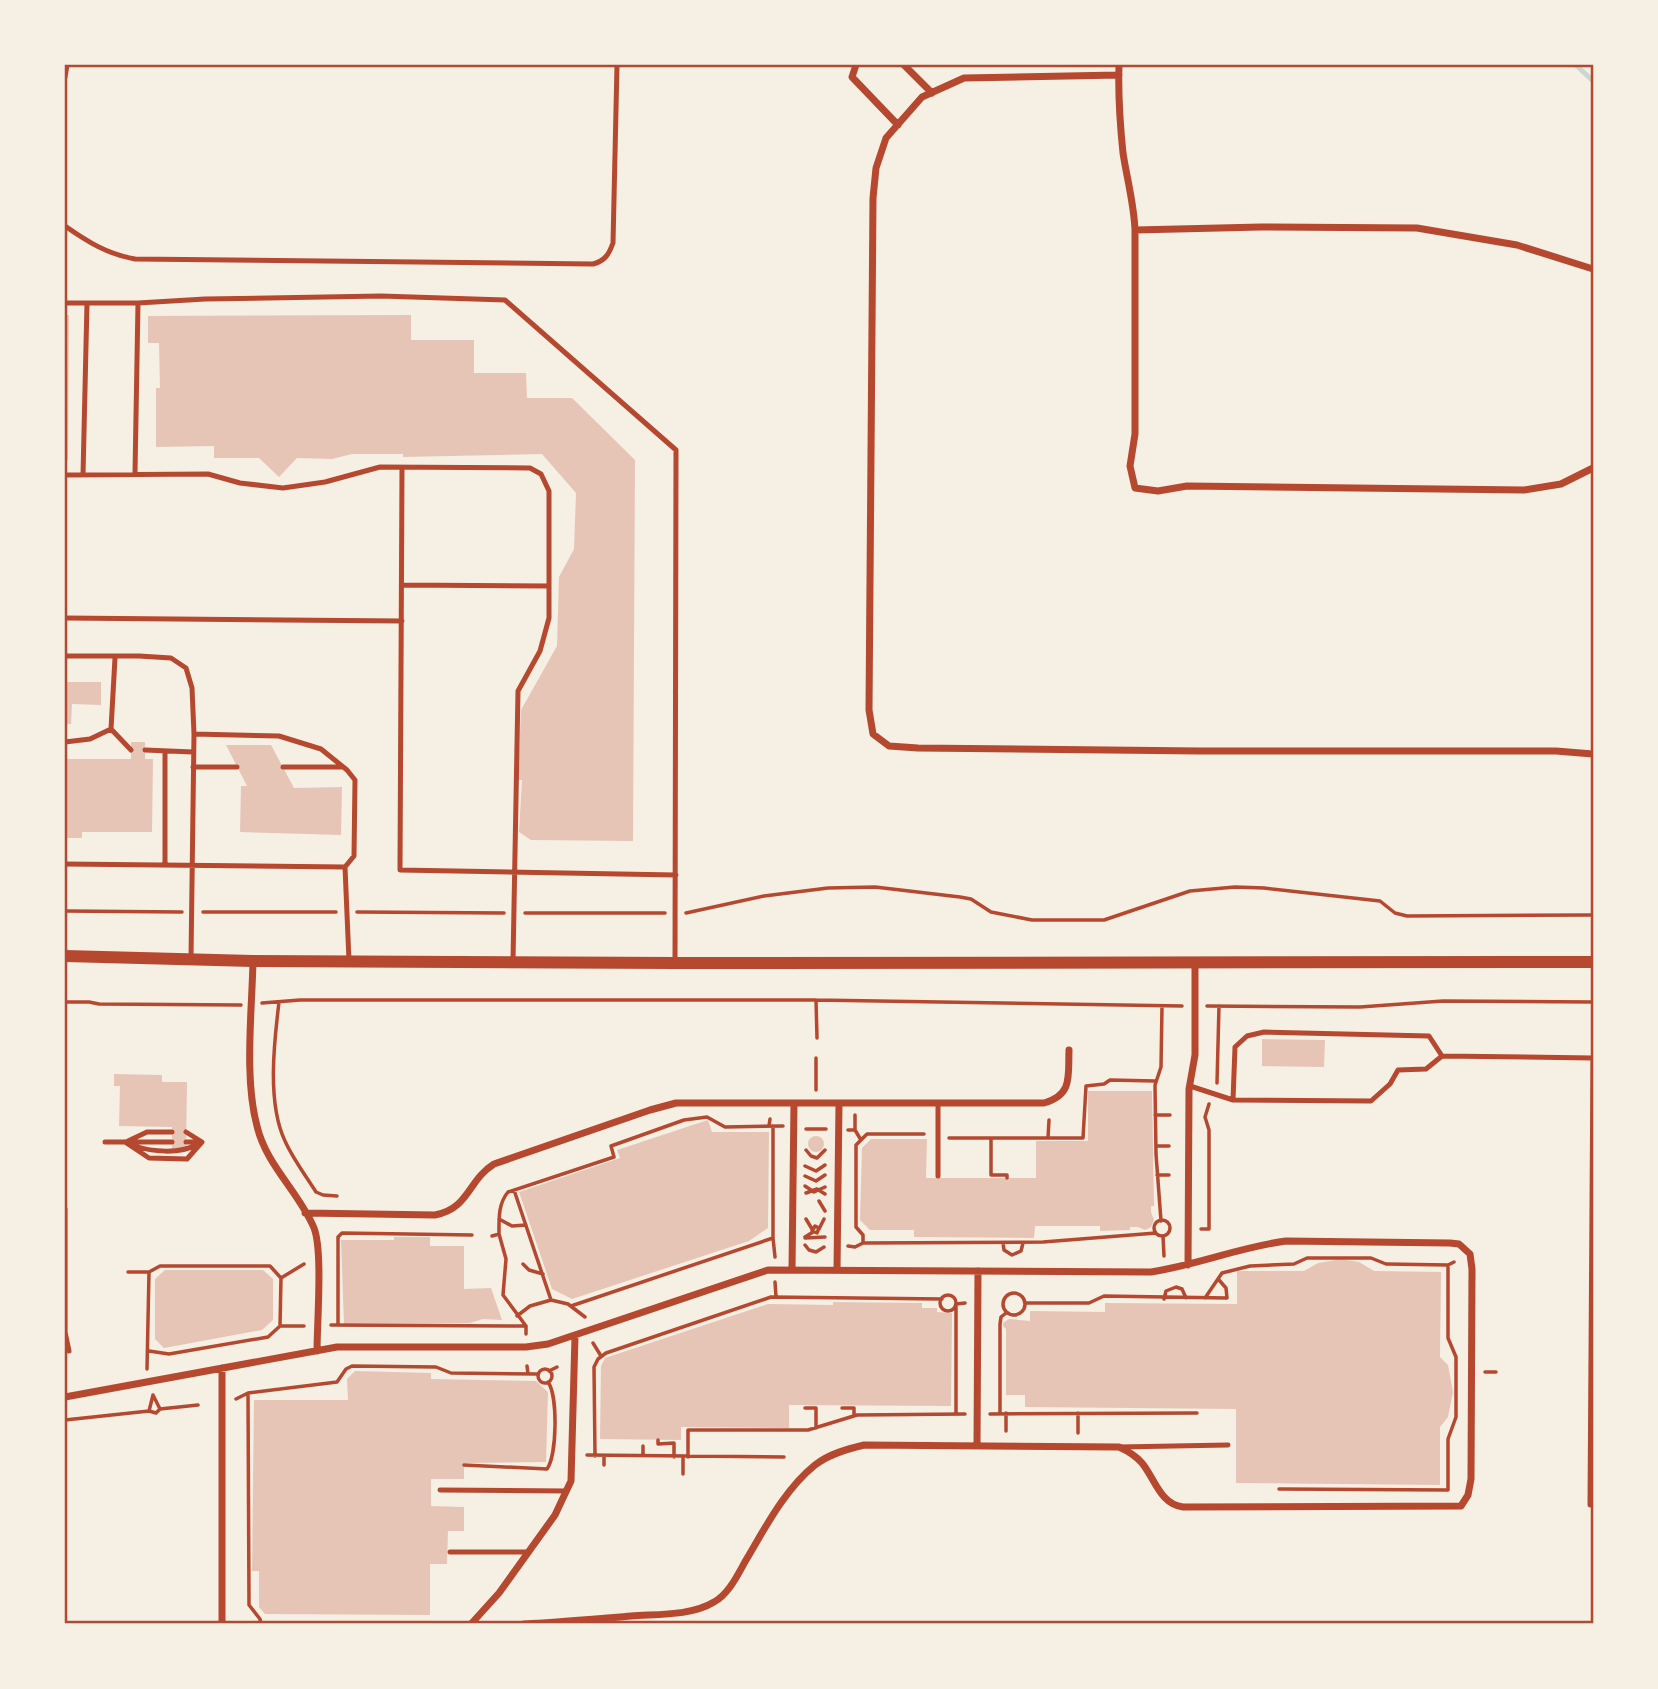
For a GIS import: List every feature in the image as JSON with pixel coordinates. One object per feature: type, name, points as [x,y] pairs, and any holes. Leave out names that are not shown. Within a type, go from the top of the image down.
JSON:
[{"type":"street","points":[[856,65],[852,78],[898,125]]},
{"type":"street","points":[[904,65],[932,93]]},
{"type":"street","points":[[1119,65],[1118,99],[1135,230],[1135,434],[1130,466],[1135,488],[1158,491],[1187,486],[1524,490],[1561,484],[1593,468]]},
{"type":"street","points":[[1119,75],[964,78],[922,97],[886,138],[876,167],[873,198],[869,710],[873,734],[889,746],[918,748],[1556,751],[1593,754]]},
{"type":"street","points":[[1135,230],[1261,227],[1417,228],[1517,245],[1593,270]]},
{"type":"street","points":[[65,957],[253,961],[676,963],[1593,962]]},
{"type":"street","points":[[253,961],[251,1044],[254,1115],[264,1146],[314,1229],[317,1242],[317,1351]]},
{"type":"street","points":[[1188,1265],[1190,1086],[1195,1055],[1195,962]]},
{"type":"street","points":[[305,1213],[448,1213],[465,1199],[477,1178],[494,1164],[650,1110],[690,1101],[1030,1105],[1052,1101],[1065,1091],[1068,1083],[1069,1051]]},
{"type":"street","points":[[792,1269],[794,1103]]},
{"type":"street","points":[[837,1270],[839,1103]]},
{"type":"street","points":[[65,1397],[347,1346],[526,1348],[575,1336],[762,1272],[792,1269],[1151,1272],[1286,1241],[1450,1243],[1466,1248],[1470,1254],[1471,1470],[1468,1495],[1461,1506],[1183,1507],[1168,1501],[1144,1465],[1119,1447],[876,1444],[852,1448],[814,1466],[793,1489],[719,1599],[704,1608],[665,1614],[524,1624]]},
{"type":"street","points":[[977,1445],[978,1271]]},
{"type":"street","points":[[471,1624],[495,1599],[555,1516],[567,1491],[573,1469],[575,1336]]},
{"type":"street","points":[[222,1368],[222,1624]]},
{"type":"lane","points":[[65,78],[67,65]]},
{"type":"lane","points":[[65,226],[93,246],[135,259],[601,262],[608,256],[613,243],[617,65]]},
{"type":"lane","points":[[65,303],[381,296],[505,300],[676,450],[676,963]]},
{"type":"lane","points":[[83,475],[87,303]]},
{"type":"lane","points":[[135,473],[138,303]]},
{"type":"lane","points":[[65,475],[208,474],[240,483],[283,488],[380,467],[530,468],[541,474],[549,491],[549,618],[540,652],[518,691],[513,962]]},
{"type":"lane","points":[[402,468],[400,870],[676,875]]},
{"type":"lane","points":[[402,585],[549,586]]},
{"type":"lane","points":[[65,618],[402,621]]},
{"type":"lane","points":[[65,656],[171,658],[186,668],[192,688],[194,734],[191,958]]},
{"type":"lane","points":[[115,657],[111,729],[131,750]]},
{"type":"lane","points":[[65,743],[90,739],[111,729]]},
{"type":"lane","points":[[194,734],[279,736],[321,749],[355,780],[354,856],[345,867],[349,961]]},
{"type":"lane","points":[[145,751],[193,752]]},
{"type":"lane","points":[[165,751],[165,865]]},
{"type":"lane","points":[[193,767],[237,767]]},
{"type":"lane","points":[[283,767],[342,767]]},
{"type":"lane","points":[[65,864],[345,867]]},
{"type":"lane","points":[[1233,1100],[1235,1047],[1247,1035],[1264,1032],[1429,1036],[1442,1056]]},
{"type":"lane","points":[[1190,1086],[1233,1100],[1371,1101],[1390,1084],[1398,1070],[1426,1069],[1442,1056],[1593,1058],[1590,1505]]},
{"type":"lane","points":[[938,1104],[938,1176]]},
{"type":"lane","points":[[125,1142],[147,1132],[172,1132]]},
{"type":"lane","points":[[186,1132],[202,1142]]},
{"type":"lane","points":[[105,1142],[172,1142]]},
{"type":"lane","points":[[125,1142],[149,1158],[187,1159],[202,1142]]},
{"type":"lane","points":[[186,1142],[202,1142]]},
{"type":"lane","points":[[65,1209],[65,1332],[69,1351]]},
{"type":"lane","points":[[1119,1447],[1228,1446]]},
{"type":"lane","points":[[440,1490],[567,1491]]},
{"type":"lane","points":[[450,1552],[529,1552]]},
{"type":"path","points":[[65,911],[676,913],[828,888],[875,887],[971,899],[991,912],[1032,919],[1104,920],[1189,891],[1235,887],[1380,901],[1395,913],[1407,916],[1593,915]]},
{"type":"path","points":[[816,1000],[817,1038]]},
{"type":"path","points":[[271,1002],[816,1000],[1172,1006]]},
{"type":"path","points":[[1216,1088],[1219,1073],[1218,1006],[1360,1007],[1443,1001],[1593,1002]]},
{"type":"path","points":[[65,1002],[236,1005]]},
{"type":"path","points":[[279,1002],[274,1071],[280,1127],[285,1142],[316,1192],[323,1195],[336,1194],[336,1202]]},
{"type":"path","points":[[1161,1221],[1155,1081],[1161,1067],[1162,1006]]},
{"type":"path","points":[[816,1090],[817,1058]]},
{"type":"path","points":[[817,1073],[823,1073]]},
{"type":"path","points":[[948,1138],[1083,1138],[1086,1086],[1104,1084],[1110,1080],[1155,1081]]},
{"type":"path","points":[[1201,1229],[1209,1229],[1211,1217],[1209,1130],[1205,1117],[1212,1099]]},
{"type":"path","points":[[855,1115],[855,1130],[861,1140]]},
{"type":"path","points":[[1155,1115],[1170,1115]]},
{"type":"path","points":[[526,1334],[526,1326],[503,1295],[506,1259],[499,1234],[499,1219],[505,1195],[614,1157],[611,1146],[684,1120],[707,1117],[725,1127],[785,1126]]},
{"type":"path","points":[[770,1119],[775,1257]]},
{"type":"path","points":[[1048,1138],[1049,1120]]},
{"type":"path","points":[[800,1129],[830,1129]]},
{"type":"path","points":[[846,1130],[855,1130]]},
{"type":"path","points":[[863,1243],[863,1235],[856,1227],[856,1145],[867,1134],[924,1134]]},
{"type":"path","points":[[991,1138],[990,1175],[1007,1175],[1007,1178]]},
{"type":"path","points":[[1156,1146],[1169,1146]]},
{"type":"path","points":[[806,1150],[811,1156],[819,1157],[825,1163],[821,1169]]},
{"type":"path","points":[[819,1157],[825,1150]]},
{"type":"path","points":[[810,1190],[806,1169],[811,1156]]},
{"type":"path","points":[[806,1169],[821,1169]]},
{"type":"path","points":[[807,1183],[820,1180],[825,1174],[821,1169]]},
{"type":"path","points":[[1157,1175],[1168,1175]]},
{"type":"path","points":[[813,1200],[819,1201],[825,1196],[820,1180]]},
{"type":"path","points":[[805,1195],[810,1190],[824,1187]]},
{"type":"path","points":[[514,1190],[551,1300]]},
{"type":"path","points":[[819,1201],[825,1212],[823,1222],[816,1231],[802,1238],[828,1238]]},
{"type":"path","points":[[806,1213],[807,1223],[828,1238]]},
{"type":"path","points":[[499,1219],[512,1226],[526,1225]]},
{"type":"path","points":[[1156,1233],[1155,1224],[1161,1221],[1177,1228]]},
{"type":"path","points":[[1163,1236],[1170,1227]]},
{"type":"path","points":[[338,1325],[338,1237],[342,1233],[472,1236]]},
{"type":"path","points":[[843,1243],[855,1247],[863,1243],[1023,1243],[1156,1233],[1163,1236]]},
{"type":"path","points":[[492,1236],[499,1234]]},
{"type":"path","points":[[1163,1236],[1164,1256]]},
{"type":"path","points":[[571,1306],[773,1238]]},
{"type":"path","points":[[804,1244],[808,1250],[819,1251],[825,1247],[828,1238]]},
{"type":"path","points":[[1003,1243],[1006,1252],[1013,1257],[1021,1251],[1023,1243]]},
{"type":"path","points":[[1205,1298],[1222,1273],[1233,1269],[1294,1264],[1307,1258],[1371,1258],[1385,1264],[1448,1265],[1454,1262]]},
{"type":"path","points":[[281,1278],[304,1264]]},
{"type":"path","points":[[523,1264],[533,1272],[542,1274]]},
{"type":"path","points":[[1279,1489],[1448,1490],[1448,1439],[1456,1417],[1456,1357],[1448,1338],[1448,1265]]},
{"type":"path","points":[[128,1272],[149,1272],[160,1266],[270,1266],[281,1278],[281,1326]]},
{"type":"path","points":[[147,1369],[149,1272]]},
{"type":"path","points":[[1025,1303],[1089,1303],[1104,1296],[1227,1298],[1226,1288],[1219,1279]]},
{"type":"path","points":[[1172,1281],[1173,1287]]},
{"type":"path","points":[[775,1282],[776,1297]]},
{"type":"path","points":[[1013,1284],[1013,1293]]},
{"type":"path","points":[[1164,1299],[1166,1291],[1173,1287],[1182,1289],[1186,1297]]},
{"type":"path","points":[[1006,1313],[1002,1303],[1005,1297],[1013,1293],[1021,1296],[1025,1303]]},
{"type":"path","points":[[595,1456],[594,1367],[601,1356],[776,1297],[942,1299],[950,1296],[956,1304],[956,1414]]},
{"type":"path","points":[[942,1299],[941,1306],[947,1311],[956,1304],[965,1303]]},
{"type":"path","points":[[517,1316],[530,1306],[551,1300],[571,1306],[585,1317]]},
{"type":"path","points":[[991,1303],[1002,1303]]},
{"type":"path","points":[[1006,1313],[1020,1313],[1025,1303]]},
{"type":"path","points":[[1000,1413],[1000,1324],[1001,1317],[1006,1313]]},
{"type":"path","points":[[346,1324],[347,1334]]},
{"type":"path","points":[[331,1325],[526,1326]]},
{"type":"path","points":[[149,1351],[169,1354],[268,1337],[281,1326],[304,1326]]},
{"type":"path","points":[[593,1343],[601,1356]]},
{"type":"path","points":[[346,1359],[346,1369]]},
{"type":"path","points":[[236,1399],[248,1393],[337,1382],[346,1369],[352,1366],[436,1367],[451,1373],[528,1374],[538,1374],[543,1369],[549,1371],[557,1367]]},
{"type":"path","points":[[527,1366],[528,1374]]},
{"type":"path","points":[[587,1367],[594,1367]]},
{"type":"path","points":[[548,1382],[552,1377],[549,1371]]},
{"type":"path","points":[[1483,1372],[1496,1373]]},
{"type":"path","points":[[538,1374],[539,1381],[548,1382]]},
{"type":"path","points":[[464,1465],[547,1469],[554,1456],[554,1394],[548,1382]]},
{"type":"path","points":[[248,1393],[249,1605],[261,1624]]},
{"type":"path","points":[[149,1411],[153,1395],[160,1409]]},
{"type":"path","points":[[65,1420],[149,1411],[156,1413],[160,1409],[198,1405]]},
{"type":"path","points":[[804,1408],[816,1408],[816,1428]]},
{"type":"path","points":[[842,1408],[854,1408],[854,1415]]},
{"type":"path","points":[[990,1413],[1197,1413]]},
{"type":"path","points":[[1006,1413],[1006,1431]]},
{"type":"path","points":[[1078,1413],[1078,1433]]},
{"type":"path","points":[[683,1474],[688,1430],[790,1431],[816,1428],[854,1415],[965,1414]]},
{"type":"path","points":[[658,1440],[658,1444],[674,1443],[674,1457]]},
{"type":"path","points":[[643,1446],[643,1456]]},
{"type":"path","points":[[587,1455],[784,1457]]},
{"type":"path","points":[[554,1456],[560,1456]]},
{"type":"path","points":[[604,1456],[604,1465]]},
{"type":"building","points":[[65,315],[69,315],[68,460],[65,460]]},
{"type":"building","points":[[411,315],[411,340],[474,340],[474,373],[526,373],[527,398],[572,398],[635,460],[633,841],[531,840],[519,832],[522,780],[518,780],[521,710],[557,646],[559,577],[574,549],[576,493],[542,454],[403,457],[403,454],[352,454],[332,459],[297,458],[279,477],[259,458],[214,458],[214,446],[156,447],[156,388],[160,388],[159,343],[148,343],[148,316]]},
{"type":"building","points":[[65,682],[101,682],[101,705],[72,704],[71,724],[65,724]]},
{"type":"building","points":[[131,742],[145,742],[145,759],[153,759],[152,832],[82,832],[82,838],[65,838],[65,759],[131,759]]},
{"type":"building","points":[[226,745],[271,745],[294,788],[342,787],[341,835],[240,832],[241,786],[247,786]]},
{"type":"building","points":[[1262,1039],[1325,1040],[1324,1067],[1262,1066]]},
{"type":"building","points":[[114,1074],[162,1075],[162,1082],[187,1082],[186,1149],[172,1149],[172,1127],[119,1126],[120,1086],[114,1086]]},
{"type":"building","points":[[1088,1091],[1152,1091],[1154,1206],[1151,1206],[1151,1212],[1154,1220],[1151,1227],[1145,1230],[1130,1227],[1130,1230],[1100,1231],[1100,1226],[1035,1226],[1034,1238],[914,1237],[914,1230],[870,1230],[860,1220],[862,1148],[871,1139],[927,1139],[926,1178],[1036,1178],[1036,1141],[1088,1141]]},
{"type":"building","points":[[708,1120],[712,1132],[769,1132],[768,1228],[749,1241],[572,1299],[552,1289],[519,1192],[620,1158],[617,1150]]},
{"type":"building","points":[[813,1136],[819,1136],[824,1144],[822,1150],[813,1152],[808,1147],[808,1141]]},
{"type":"building","points":[[394,1237],[430,1237],[430,1246],[464,1246],[464,1289],[491,1288],[502,1320],[483,1319],[470,1323],[344,1324],[341,1240],[394,1240]]},
{"type":"building","points":[[1341,1259],[1359,1262],[1374,1271],[1441,1272],[1440,1357],[1448,1365],[1453,1392],[1448,1417],[1440,1427],[1440,1485],[1236,1483],[1236,1409],[1025,1407],[1025,1395],[1006,1395],[1006,1329],[1003,1323],[1009,1319],[1030,1321],[1030,1311],[1105,1312],[1105,1303],[1237,1304],[1237,1271],[1304,1271],[1318,1263]]},
{"type":"building","points":[[165,1270],[263,1270],[273,1279],[273,1320],[262,1330],[164,1348],[155,1339],[155,1279]]},
{"type":"building","points":[[833,1302],[922,1303],[922,1308],[937,1308],[937,1312],[952,1313],[951,1406],[789,1405],[789,1428],[681,1427],[681,1440],[600,1439],[601,1366],[605,1358],[768,1304],[833,1305]]},
{"type":"building","points":[[355,1371],[431,1373],[431,1379],[536,1381],[548,1392],[546,1462],[464,1463],[464,1479],[431,1479],[431,1506],[464,1507],[464,1531],[448,1531],[447,1564],[430,1564],[430,1615],[265,1614],[259,1607],[259,1571],[252,1571],[254,1400],[348,1400],[347,1379]]},
{"type":"waterway","points":[[1576,65],[1593,81]]}]
